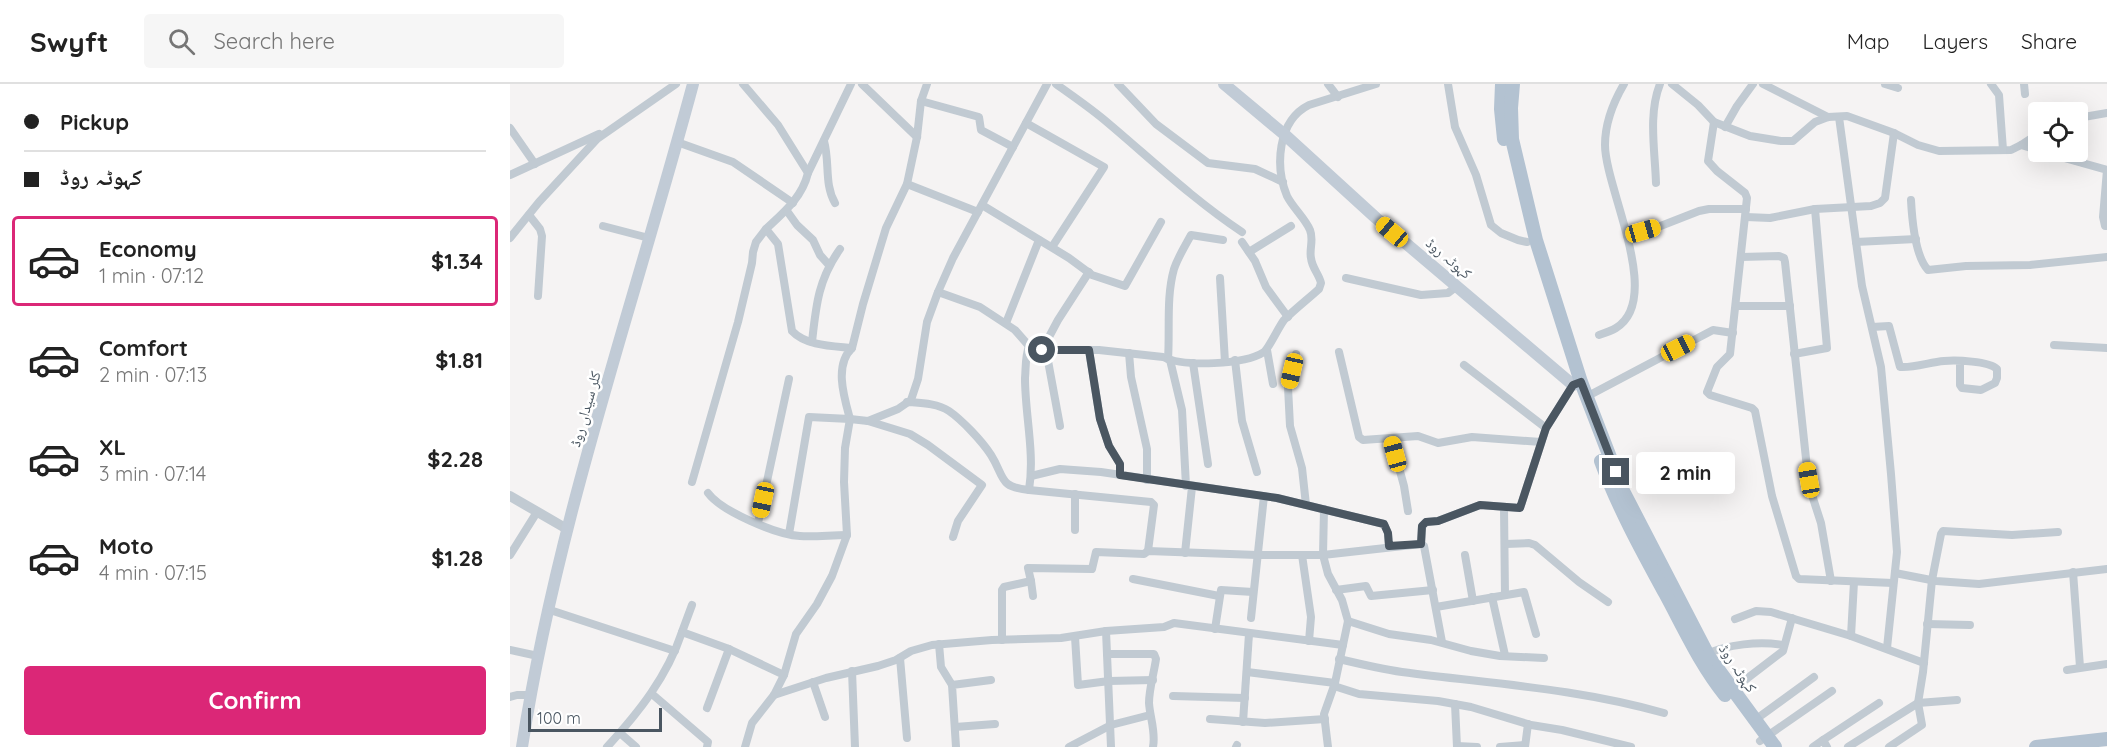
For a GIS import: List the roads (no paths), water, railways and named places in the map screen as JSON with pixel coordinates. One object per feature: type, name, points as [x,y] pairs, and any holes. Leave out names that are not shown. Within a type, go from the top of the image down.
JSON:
[{"type":"main road","name":"کلر سیداں روڈ","points":[[522,747],[547,609],[567,529],[693,84]]},
{"type":"main road","name":"کہوٹہ روڈ","points":[[1224,84],[1456,286],[1577,384],[1586,397],[1623,491],[1703,655],[1710,676],[1767,743]]},
{"type":"main road","points":[[1502,84],[1503,133],[1527,242],[1577,384]]},
{"type":"main road","points":[[1513,84],[1512,139],[1536,240],[1577,384]]},
{"type":"main road","name":"کہوٹہ روڈ","points":[[1577,384],[1614,495],[1632,533],[1703,655],[1755,720],[1767,743]]},
{"type":"main road","points":[[2036,747],[2107,739]]},
{"type":"street","points":[[510,238],[597,139],[614,128],[663,87],[676,84]]},
{"type":"street","points":[[743,84],[778,125],[808,173]]},
{"type":"street","points":[[692,482],[738,322],[756,242],[766,229],[787,211],[806,183],[808,173],[851,84]]},
{"type":"street","points":[[862,84],[917,137]]},
{"type":"street","points":[[745,747],[752,723],[774,695],[784,675],[796,634],[818,604],[832,576],[847,535],[844,482],[845,448],[850,418],[842,386],[848,352],[852,348],[860,313],[886,228],[907,184],[917,137],[921,101],[927,84]]},
{"type":"street","points":[[868,421],[898,409],[911,400],[918,379],[927,322],[938,292],[953,258],[1046,86],[1035,84]]},
{"type":"street","points":[[1056,84],[1108,123],[1242,237],[1266,287],[1288,317]]},
{"type":"street","points":[[1118,84],[1156,124],[1208,163],[1255,169],[1283,183]]},
{"type":"street","points":[[1328,84],[1338,97]]},
{"type":"street","points":[[1273,384],[1267,350],[1276,330],[1319,289],[1321,283],[1311,258],[1310,229],[1288,198],[1280,176],[1280,157],[1285,135],[1289,124],[1303,108],[1376,84]]},
{"type":"street","points":[[1448,84],[1455,127],[1476,175],[1491,225],[1502,233],[1527,242]]},
{"type":"street","points":[[1599,335],[1622,323],[1634,303],[1634,263],[1628,236],[1612,188],[1605,146],[1607,125],[1624,84]]},
{"type":"street","points":[[1656,183],[1654,135],[1656,94],[1660,84]]},
{"type":"street","points":[[1672,84],[1698,105],[1714,122],[1750,136],[1794,141],[1815,122],[1828,117],[1846,116],[1862,120],[1918,145],[1939,151],[2011,150],[2028,140]]},
{"type":"street","points":[[1725,127],[1753,84]]},
{"type":"street","points":[[1763,84],[1828,117]]},
{"type":"street","points":[[1885,84],[1898,88]]},
{"type":"street","points":[[1992,84],[1999,95],[2003,150]]},
{"type":"street","points":[[2024,84],[2025,94]]},
{"type":"street","points":[[921,101],[979,117],[981,130],[1013,147]]},
{"type":"street","points":[[2088,116],[2107,113]]},
{"type":"street","points":[[1839,117],[1862,286],[1881,367],[1886,408],[1897,535],[1887,648]]},
{"type":"street","points":[[1714,122],[1708,161],[1745,193],[1747,198],[1730,354],[1717,367],[1707,392],[1755,411],[1772,496],[1796,576],[1803,580],[1854,582],[1894,578],[1979,584],[2107,569]]},
{"type":"street","points":[[1026,123],[1104,167],[1052,248]]},
{"type":"street","points":[[510,128],[535,164]]},
{"type":"street","points":[[510,175],[614,128]]},
{"type":"street","points":[[1628,236],[1700,211],[1746,213],[1770,218],[1815,210],[1871,206],[1880,203],[1885,198],[1894,133]]},
{"type":"street","points":[[824,141],[828,153],[829,189],[835,203]]},
{"type":"street","points":[[677,142],[733,162],[793,203]]},
{"type":"street","points":[[2021,145],[2028,147]]},
{"type":"street","points":[[2079,162],[2107,170],[2103,217],[2105,226],[2107,226]]},
{"type":"street","points":[[907,184],[980,209],[1039,240],[1089,272],[1125,286],[1161,222]]},
{"type":"street","points":[[1911,200],[1916,239],[1923,264],[1928,270],[1966,266],[2030,265],[2107,257]]},
{"type":"street","points":[[1794,354],[1827,348],[1815,210]]},
{"type":"street","points":[[787,211],[797,225],[813,240],[820,255],[829,265]]},
{"type":"street","points":[[529,215],[540,229],[542,236],[538,296]]},
{"type":"street","points":[[603,226],[650,238]]},
{"type":"street","points":[[1249,252],[1291,226]]},
{"type":"street","points":[[766,229],[778,244],[792,331],[798,338],[812,342],[852,348]]},
{"type":"street","points":[[1185,553],[1189,486],[1182,410],[1169,360],[1172,285],[1174,270],[1180,254],[1191,235],[1223,240]]},
{"type":"street","points":[[1856,242],[1916,239]]},
{"type":"street","points":[[1006,324],[1039,240]]},
{"type":"street","points":[[812,342],[817,300],[829,265],[840,249]]},
{"type":"street","points":[[1741,257],[1779,256],[1784,258],[1807,468],[1811,492],[1821,523],[1831,581]]},
{"type":"street","points":[[1060,426],[1044,350],[1058,320],[1089,272]]},
{"type":"street","points":[[1220,278],[1225,362]]},
{"type":"street","points":[[1346,278],[1421,295],[1448,293],[1456,286]]},
{"type":"street","points":[[938,292],[980,307],[1015,330],[1029,346],[1044,350],[1099,350],[1193,363],[1225,362],[1248,358],[1267,350]]},
{"type":"street","points":[[1736,306],[1790,306]]},
{"type":"street","points":[[1872,327],[1889,326],[1900,366],[1945,361],[1960,362],[1994,366],[1997,373],[1995,383],[1980,390],[1962,388],[1960,362]]},
{"type":"street","points":[[1586,397],[1713,330],[1733,333]]},
{"type":"street","points":[[2054,345],[2107,348]]},
{"type":"street","points":[[1029,346],[1026,355],[1025,393],[1031,476],[1029,490]]},
{"type":"street","points":[[1089,350],[1100,419],[1109,446],[1120,464],[1120,475]]},
{"type":"street","points":[[1339,352],[1359,437],[1363,440],[1418,436],[1438,442],[1472,437],[1541,442]]},
{"type":"street","points":[[1129,353],[1131,377],[1147,449],[1147,480]]},
{"type":"street","points":[[1296,354],[1288,387],[1290,426],[1302,468],[1306,505]]},
{"type":"street","points":[[1235,360],[1242,421],[1256,462],[1257,472]]},
{"type":"street","points":[[1193,363],[1208,464]]},
{"type":"street","points":[[1464,365],[1546,428]]},
{"type":"street","points":[[758,523],[789,380]]},
{"type":"street","points":[[1442,642],[1424,546],[1421,544],[1422,526],[1426,522],[1438,521],[1480,505],[1520,508],[1546,428],[1577,384]]},
{"type":"street","points":[[907,402],[933,405],[948,410],[991,455],[1002,479],[1013,489],[1151,502],[1154,505],[1148,551]]},
{"type":"street","points":[[789,534],[809,417],[868,421],[910,434],[982,485],[958,521],[953,537]]},
{"type":"street","points":[[1391,438],[1408,511]]},
{"type":"street","points":[[1031,476],[1060,470],[1101,472],[1264,496],[1384,524],[1388,533],[1389,546]]},
{"type":"street","points":[[708,493],[715,502],[740,516],[789,534],[798,536],[847,535]]},
{"type":"street","points":[[1075,494],[1075,530]]},
{"type":"street","points":[[1251,618],[1264,496]]},
{"type":"street","points":[[511,498],[567,529]]},
{"type":"street","points":[[1504,508],[1505,595]]},
{"type":"street","points":[[1324,509],[1323,555],[1328,574],[1342,600],[1348,621],[1334,685],[1324,714],[1328,747]]},
{"type":"street","points":[[510,555],[537,512]]},
{"type":"street","points":[[1889,747],[1922,725],[1918,703],[1932,580],[1943,531],[2012,535],[2058,532]]},
{"type":"street","points":[[1033,596],[1028,568],[1092,569],[1096,552],[1323,555],[1421,544]]},
{"type":"street","points":[[1506,544],[1535,545],[1579,582],[1608,602]]},
{"type":"street","points":[[1302,555],[1311,617],[1309,641]]},
{"type":"street","points":[[1465,555],[1473,601]]},
{"type":"street","points":[[2073,572],[2080,667]]},
{"type":"street","points":[[1133,579],[1219,596]]},
{"type":"street","points":[[1002,640],[1002,590],[1004,587],[1030,581]]},
{"type":"street","points":[[1851,636],[1854,582]]},
{"type":"street","points":[[1336,590],[1366,586],[1371,596],[1433,590]]},
{"type":"street","points":[[1215,629],[1219,596],[1223,588],[1253,592]]},
{"type":"street","points":[[1436,608],[1524,592],[1536,634]]},
{"type":"street","points":[[1492,597],[1505,655]]},
{"type":"street","points":[[607,747],[652,694],[675,651],[692,605]]},
{"type":"street","points":[[547,609],[675,651]]},
{"type":"street","points":[[1735,619],[1756,611],[1771,612],[1887,648],[1924,663]]},
{"type":"street","points":[[1732,690],[1783,651],[1792,618]]},
{"type":"street","points":[[1348,621],[1389,634],[1442,642],[1471,651],[1500,656],[1544,658]]},
{"type":"street","points":[[774,695],[852,671],[878,666],[920,648],[939,644],[1075,637],[1106,631],[1164,627],[1174,623],[1343,645]]},
{"type":"street","points":[[1928,624],[1970,625]]},
{"type":"street","points":[[1106,631],[1111,747]]},
{"type":"street","points":[[682,632],[784,675]]},
{"type":"street","points":[[1243,722],[1249,634]]},
{"type":"street","points":[[1075,637],[1078,685],[1109,681],[1153,680]]},
{"type":"street","points":[[939,644],[941,667],[952,685],[956,747]]},
{"type":"street","points":[[1703,655],[1747,644],[1785,645]]},
{"type":"street","points":[[510,650],[538,656]]},
{"type":"street","points":[[707,708],[729,650]]},
{"type":"street","points":[[1107,654],[1154,654],[1153,680],[1149,700],[1154,727],[1153,747]]},
{"type":"street","points":[[900,658],[907,738]]},
{"type":"street","points":[[1340,660],[1401,672],[1573,692],[1664,712]]},
{"type":"street","points":[[2067,670],[2107,664]]},
{"type":"street","points":[[852,671],[855,747]]},
{"type":"street","points":[[1247,672],[1334,685],[1359,693],[1455,704],[1528,724],[1631,747]]},
{"type":"street","points":[[1755,720],[1814,677]]},
{"type":"street","points":[[952,685],[992,680]]},
{"type":"street","points":[[813,682],[825,717]]},
{"type":"street","points":[[1767,743],[1832,691]]},
{"type":"street","points":[[652,694],[708,742],[707,747]]},
{"type":"street","points":[[510,698],[517,695],[531,695]]},
{"type":"street","points":[[1173,696],[1245,698]]},
{"type":"street","points":[[1848,747],[1918,703],[1957,700]]},
{"type":"street","points":[[1813,747],[1825,744],[1879,703]]},
{"type":"street","points":[[1455,704],[1457,746],[1477,747]]},
{"type":"street","points":[[1069,747],[1111,726],[1150,715]]},
{"type":"street","points":[[1210,719],[1265,723],[1325,719]]},
{"type":"street","points":[[955,727],[995,724]]},
{"type":"street","points":[[1500,747],[1525,746],[1528,724]]},
{"type":"street","points":[[620,733],[636,747]]}]
